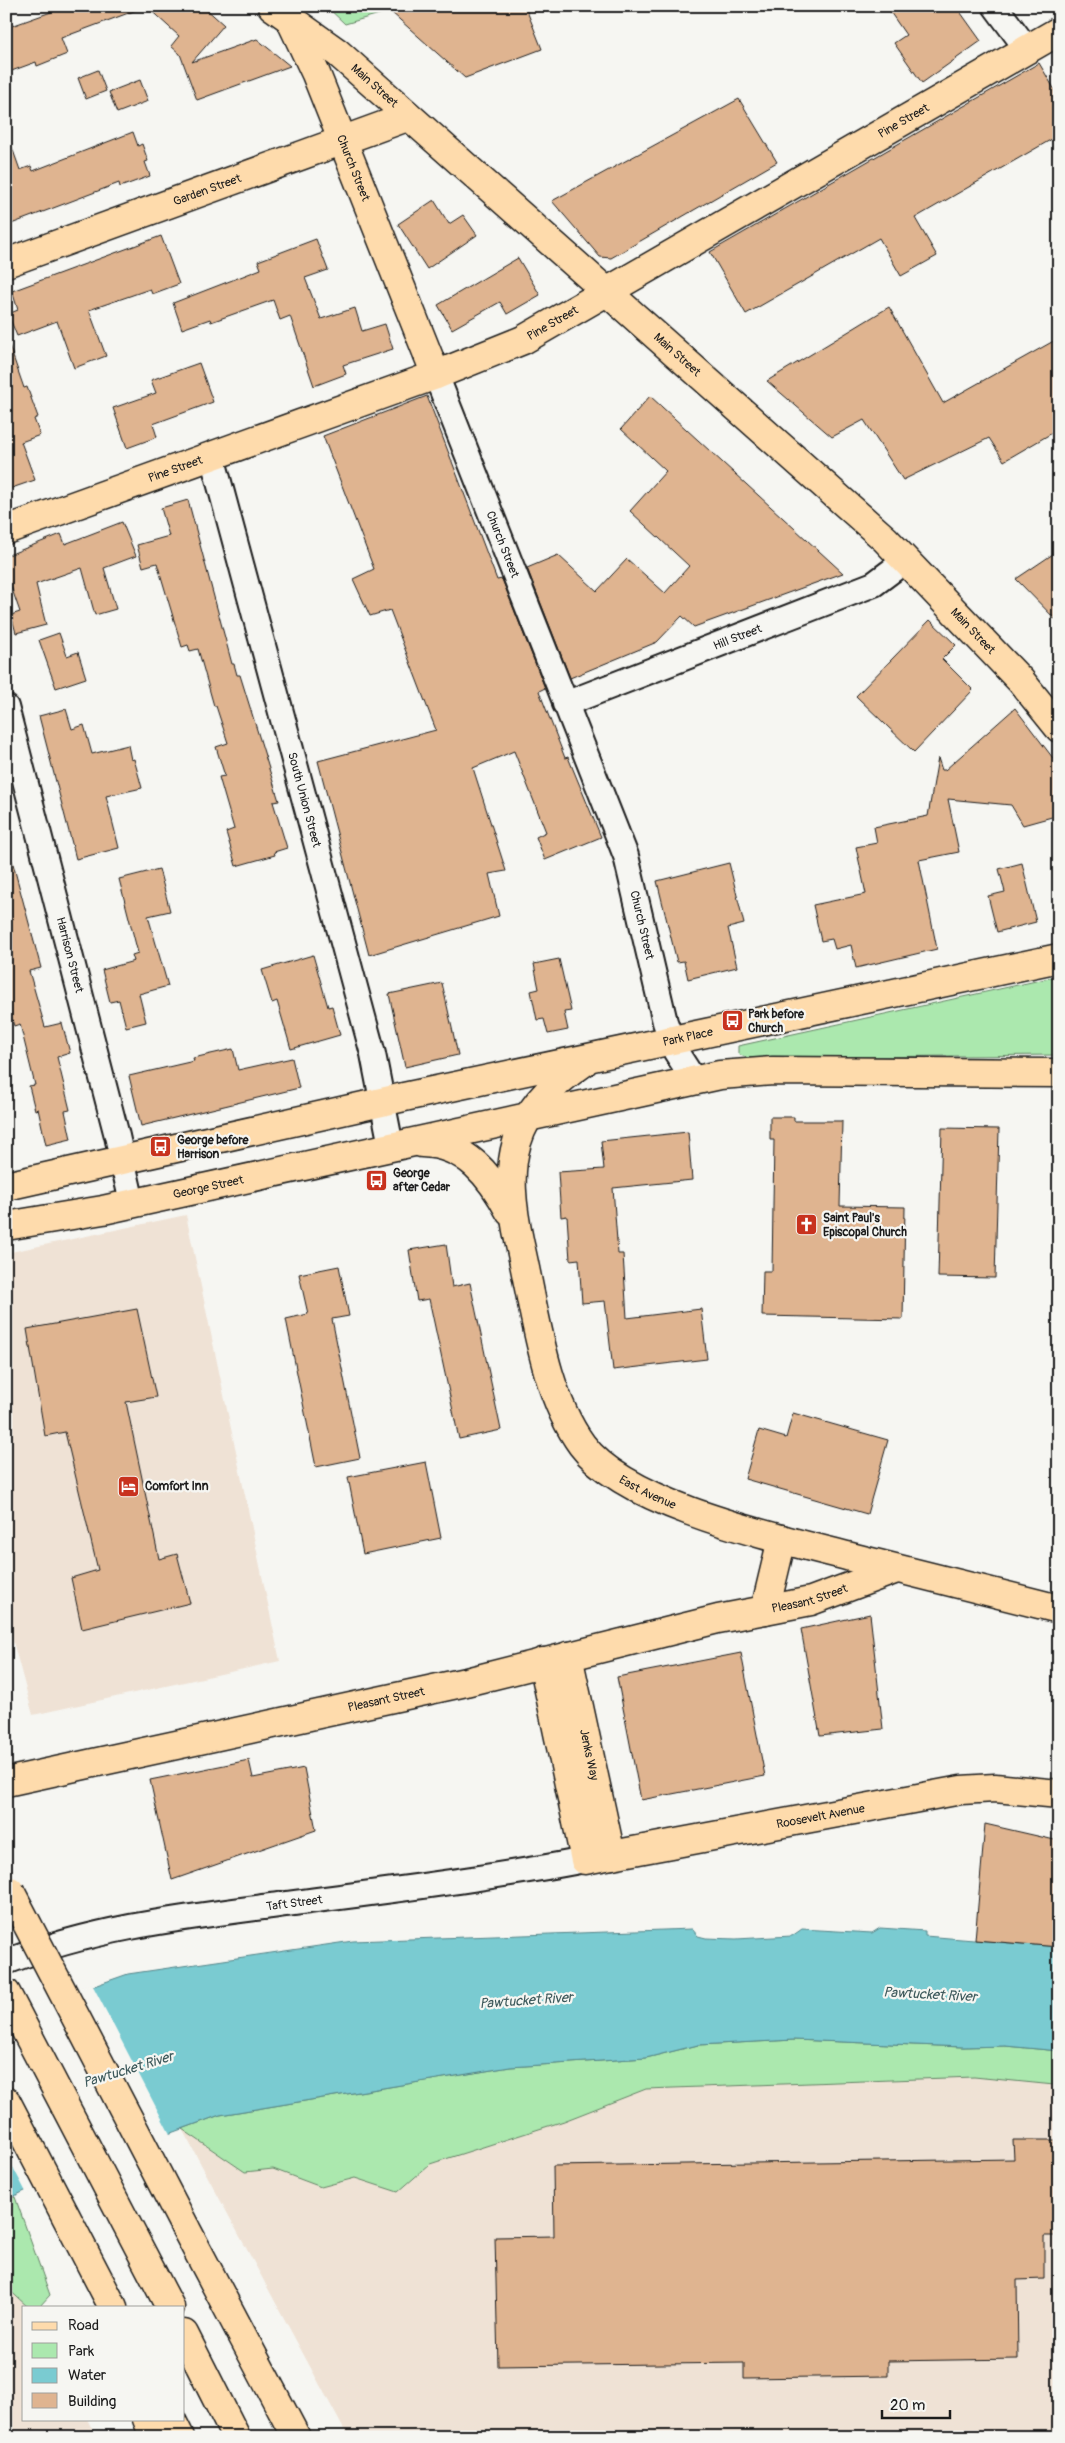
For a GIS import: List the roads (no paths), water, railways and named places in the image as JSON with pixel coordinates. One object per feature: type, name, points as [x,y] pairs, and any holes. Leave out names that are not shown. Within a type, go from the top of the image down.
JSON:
[{"type":"main road","name":"Main Street","points":[[281,10],[338,53],[605,293],[840,498],[906,560],[1004,663],[1057,723]]},
{"type":"main road","name":"Church Street","points":[[281,10],[316,74],[436,375]]},
{"type":"main road","name":"Pine Street","points":[[6,530],[436,375],[524,340],[1059,31]]},
{"type":"main road","name":"Garden Street","points":[[6,262],[407,117]]},
{"type":"main road","name":"Park Place","points":[[394,1100],[1059,958]]},
{"type":"main road","name":"East Avenue","points":[[592,1057],[548,1090],[528,1116],[517,1140],[510,1185],[515,1220],[550,1374],[564,1412],[584,1447],[611,1472],[654,1495],[734,1526],[1059,1609]]},
{"type":"main road","points":[[401,1144],[720,1075],[756,1072],[1059,1072]]},
{"type":"main road","points":[[6,1186],[394,1100]]},
{"type":"main road","points":[[401,1144],[442,1145],[452,1148],[473,1161],[494,1184],[515,1220]]},
{"type":"main road","name":"George Street","points":[[6,1226],[132,1203],[401,1144]]},
{"type":"main road","name":"Pleasant Street","points":[[765,1610],[782,1539]]},
{"type":"main road","name":"Pleasant Street","points":[[6,1782],[466,1682],[718,1619],[811,1601],[897,1569]]},
{"type":"main road","name":"Jenks Way","points":[[556,1659],[598,1857]]},
{"type":"main road","name":"Roosevelt Avenue","points":[[598,1857],[954,1791],[995,1788],[1059,1794]]},
{"type":"main road","points":[[8,1884],[296,2437]]},
{"type":"main road","points":[[6,1993],[169,2306]]},
{"type":"main road","points":[[6,2101],[112,2306]]},
{"type":"main road","points":[[91,2264],[106,2306]]},
{"type":"main road","points":[[185,2336],[236,2437]]},
{"type":"main road","points":[[147,2420],[154,2437]]},
{"type":"main road","points":[[172,2420],[180,2437]]},
{"type":"street","points":[[995,6],[1027,49]]},
{"type":"street","name":"Church Street","points":[[436,375],[626,856],[671,1040],[694,1080]]},
{"type":"street","name":"South Union Street","points":[[212,456],[394,1100],[401,1144]]},
{"type":"street","name":"Hill Street","points":[[565,704],[874,584],[906,560]]},
{"type":"street","name":"Harrison Street","points":[[6,707],[132,1203]]},
{"type":"street","name":"Taft Street","points":[[6,1962],[73,1938],[138,1925],[501,1876],[598,1857]]},
{"type":"water","name":"Pawtucket River","points":[[880,1928],[925,1931],[925,1936],[1059,1947],[1059,2051],[1005,2046],[963,2047],[794,2040],[698,2045],[646,2058],[510,2067],[220,2115],[67,2171],[6,2200],[6,2017],[128,1974],[353,1941],[692,1929],[698,1936],[706,1938],[736,1939],[792,1936],[802,1929],[872,1933]]},
{"type":"place","name":"Park before Church","points":[[732,1021]]},
{"type":"place","name":"George before Harrison","points":[[161,1147]]},
{"type":"place","name":"George after Cedar","points":[[377,1180]]},
{"type":"place","name":"Saint Paul's Episcopal Church","points":[[807,1225]]},
{"type":"place","name":"Comfort Inn","points":[[129,1486]]}]
